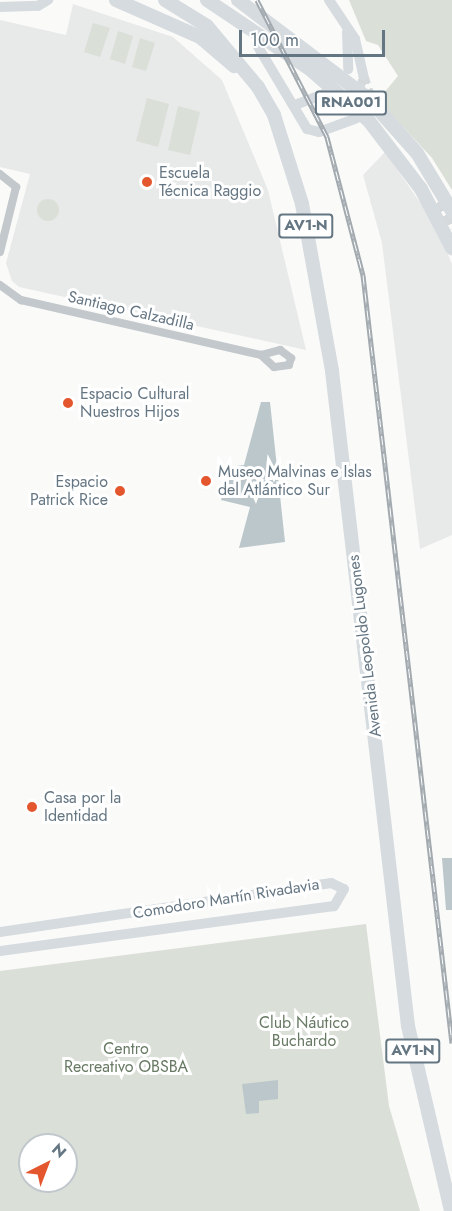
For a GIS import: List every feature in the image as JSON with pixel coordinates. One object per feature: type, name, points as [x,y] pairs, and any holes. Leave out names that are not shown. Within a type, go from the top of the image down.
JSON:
[{"type":"highway","points":[[116,0],[200,37],[258,87]]},
{"type":"highway","points":[[165,0],[207,26],[258,87]]},
{"type":"highway","name":"RNA001","points":[[207,0],[310,70],[369,121],[421,189],[452,248]]},
{"type":"highway","points":[[238,0],[314,52],[369,99],[417,153],[452,211]]},
{"type":"highway","name":"Avenida Leopoldo Lugones","points":[[258,87],[289,157],[325,316],[408,1026],[451,1211]]},
{"type":"street","points":[[0,7],[48,0]]},
{"type":"street","points":[[329,0],[357,46],[363,75]]},
{"type":"street","points":[[346,26],[348,69]]},
{"type":"street","points":[[258,45],[313,132],[357,118]]},
{"type":"street","points":[[295,105],[324,94]]},
{"type":"street","points":[[0,174],[16,187],[0,252]]},
{"type":"street","name":"Santiago Calzadilla","points":[[0,285],[21,300],[261,355]]},
{"type":"street","name":"Comodoro Martín Rivadavia","points":[[0,932],[332,883],[344,889],[334,906],[0,951]]},
{"type":"street","points":[[86,920],[90,939]]},
{"type":"shaded area","name":"Escuela Técnica Raggio","points":[[73,4],[173,37],[222,80],[268,190],[306,350],[19,287],[12,281],[6,263],[30,174],[0,167],[0,20],[66,35]]},
{"type":"shaded area","points":[[385,152],[435,224],[452,264],[452,535],[420,549],[382,243],[363,175]]},
{"type":"shaded area","points":[[261,402],[270,402],[285,542],[239,548],[250,507],[221,500],[229,467],[244,465]],"holes":[[[244,485],[260,493],[256,504],[251,493],[246,495]]]},
{"type":"shaded area","points":[[442,858],[452,858],[452,910],[446,910]]},
{"type":"shaded area","points":[[278,1080],[278,1099],[259,1101],[259,1113],[246,1114],[242,1084]]},
{"type":"green space","points":[[349,0],[452,0],[452,190],[432,158],[378,100],[398,76],[378,45],[366,41]]},
{"type":"green space","points":[[93,23],[110,28],[100,57],[84,52]]},
{"type":"green space","points":[[118,31],[133,36],[125,64],[110,59]]},
{"type":"green space","points":[[140,38],[155,43],[146,71],[132,67]]},
{"type":"green space","points":[[147,98],[169,104],[158,147],[136,141]]},
{"type":"green space","points":[[178,106],[200,112],[190,155],[168,150]]},
{"type":"green space","points":[[48,199],[58,206],[59,210],[52,220],[48,221],[38,214],[37,210],[44,200]]},
{"type":"green space","name":"Centro Recreativo OBSBA","points":[[366,924],[389,1106],[420,1211],[0,1211],[0,971]]},
{"type":"tunnel","points":[[356,111],[363,75]]},
{"type":"tunnel","points":[[363,75],[371,100]]},
{"type":"tunnel","points":[[441,201],[452,229]]},
{"type":"railway","points":[[257,0],[327,137],[363,275],[452,1043]]},
{"type":"place","name":"Escuela Técnica Raggio","points":[[147,182]]},
{"type":"place","name":"Espacio Cultural Nuestros Hijos","points":[[68,403]]},
{"type":"place","name":"Museo Malvinas e Islas del Atlántico Sur","points":[[206,481]]},
{"type":"place","name":"Espacio Patrick Rice","points":[[120,491]]},
{"type":"place","name":"Casa por la Identidad","points":[[32,807]]},
{"type":"park label","name":"Club Náutico Buchardo","points":[[304,1032]]}]
